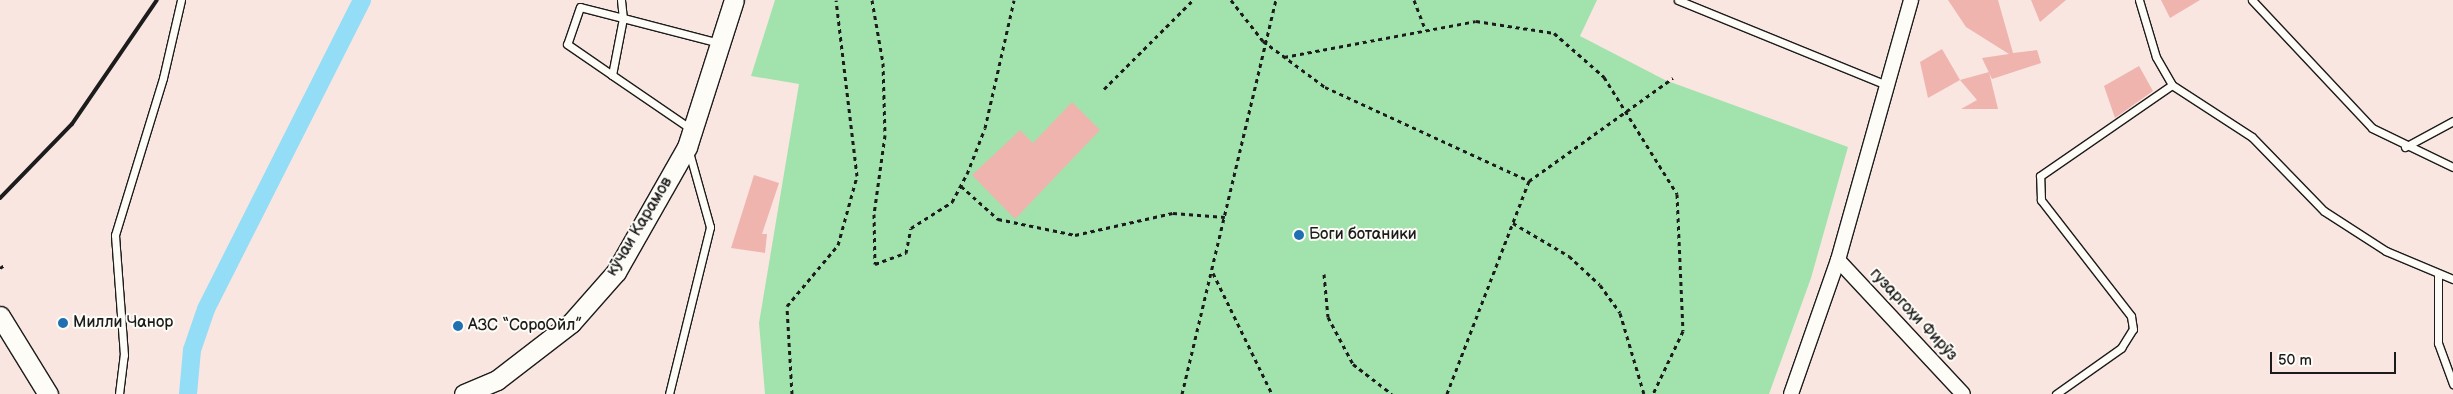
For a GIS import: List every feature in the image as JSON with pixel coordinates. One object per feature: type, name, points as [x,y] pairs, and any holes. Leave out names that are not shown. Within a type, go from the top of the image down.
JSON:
[{"type":"main road","name":"кӯчаи Карамов","points":[[464,394],[497,380],[571,324],[616,272],[690,139],[734,0]]},
{"type":"main road","points":[[0,316],[48,394]]},
{"type":"street","points":[[1791,394],[1838,260],[1910,0]]},
{"type":"street","name":"гузаргоҳи Фирӯз","points":[[1838,260],[1963,394]]},
{"type":"lane","points":[[119,394],[124,355],[115,235],[163,78],[181,0]]},
{"type":"lane","points":[[612,75],[623,18],[621,0]]},
{"type":"lane","points":[[1678,0],[1886,85]]},
{"type":"lane","points":[[2139,0],[2156,58],[2172,85],[2252,137],[2324,210],[2386,251],[2438,275],[2453,279]]},
{"type":"lane","points":[[2252,0],[2372,128],[2405,147],[2453,167]]},
{"type":"lane","points":[[668,394],[710,227],[690,139],[567,40],[580,7],[719,43]]},
{"type":"lane","points":[[2056,394],[2121,348],[2133,330],[2131,316],[2041,200],[2040,176],[2172,85]]},
{"type":"lane","points":[[2405,147],[2453,121]]},
{"type":"lane","points":[[2438,275],[2438,344],[2453,384]]},
{"type":"path","points":[[792,394],[786,306],[838,245],[857,176],[836,0]]},
{"type":"path","points":[[872,0],[883,63],[884,135],[874,214],[875,264],[906,253],[911,228],[952,202],[961,186],[985,128],[1014,0]]},
{"type":"path","points":[[1104,90],[1193,0]]},
{"type":"path","points":[[1232,0],[1264,41],[1326,87],[1529,181]]},
{"type":"path","points":[[1182,394],[1213,273],[1264,41],[1276,0]]},
{"type":"path","points":[[1414,0],[1425,28]]},
{"type":"path","points":[[1284,57],[1425,28],[1476,21],[1554,34],[1604,77],[1677,194],[1683,331],[1653,394]]},
{"type":"path","points":[[1447,394],[1529,181],[1624,110],[1673,78]]},
{"type":"path","points":[[961,186],[998,219],[1075,235],[1172,213],[1225,217]]},
{"type":"path","points":[[1513,223],[1569,256],[1600,285],[1620,313],[1644,394]]},
{"type":"path","points":[[1213,273],[1272,394]]},
{"type":"path","points":[[1324,274],[1328,317],[1353,364],[1392,394]]},
{"type":"green space","name":"Боги ботаники","points":[[775,0],[1597,0],[1580,36],[1665,80],[1848,147],[1811,278],[1769,394],[765,394],[759,323],[799,84],[751,76]]},
{"type":"building","points":[[1948,0],[1998,0],[2013,53],[2037,50],[2041,63],[1992,79],[1982,58],[2009,54],[1966,27]]},
{"type":"building","points":[[2031,0],[2066,0],[2040,22]]},
{"type":"building","points":[[2161,0],[2200,0],[2170,18]]},
{"type":"building","points":[[1942,49],[1960,80],[1928,98],[1920,62]]},
{"type":"building","points":[[2139,66],[2153,91],[2115,118],[2104,86]]},
{"type":"building","points":[[1989,72],[1998,109],[1961,109],[1977,100],[1960,80]]},
{"type":"building","points":[[1072,102],[1100,130],[1015,219],[972,175],[1020,130],[1033,143]]},
{"type":"building","points":[[754,175],[779,183],[762,234],[767,234],[765,253],[731,248]]},
{"type":"waterway","points":[[188,394],[192,350],[206,309],[362,0]]},
{"type":"railway","points":[[0,198],[72,124],[157,0]]},
{"type":"place","name":"Боги ботаники","points":[[1299,235]]},
{"type":"place","name":"Милли Чанор","points":[[63,323]]},
{"type":"place","name":"АЗС “СороОйл”","points":[[458,326]]}]
